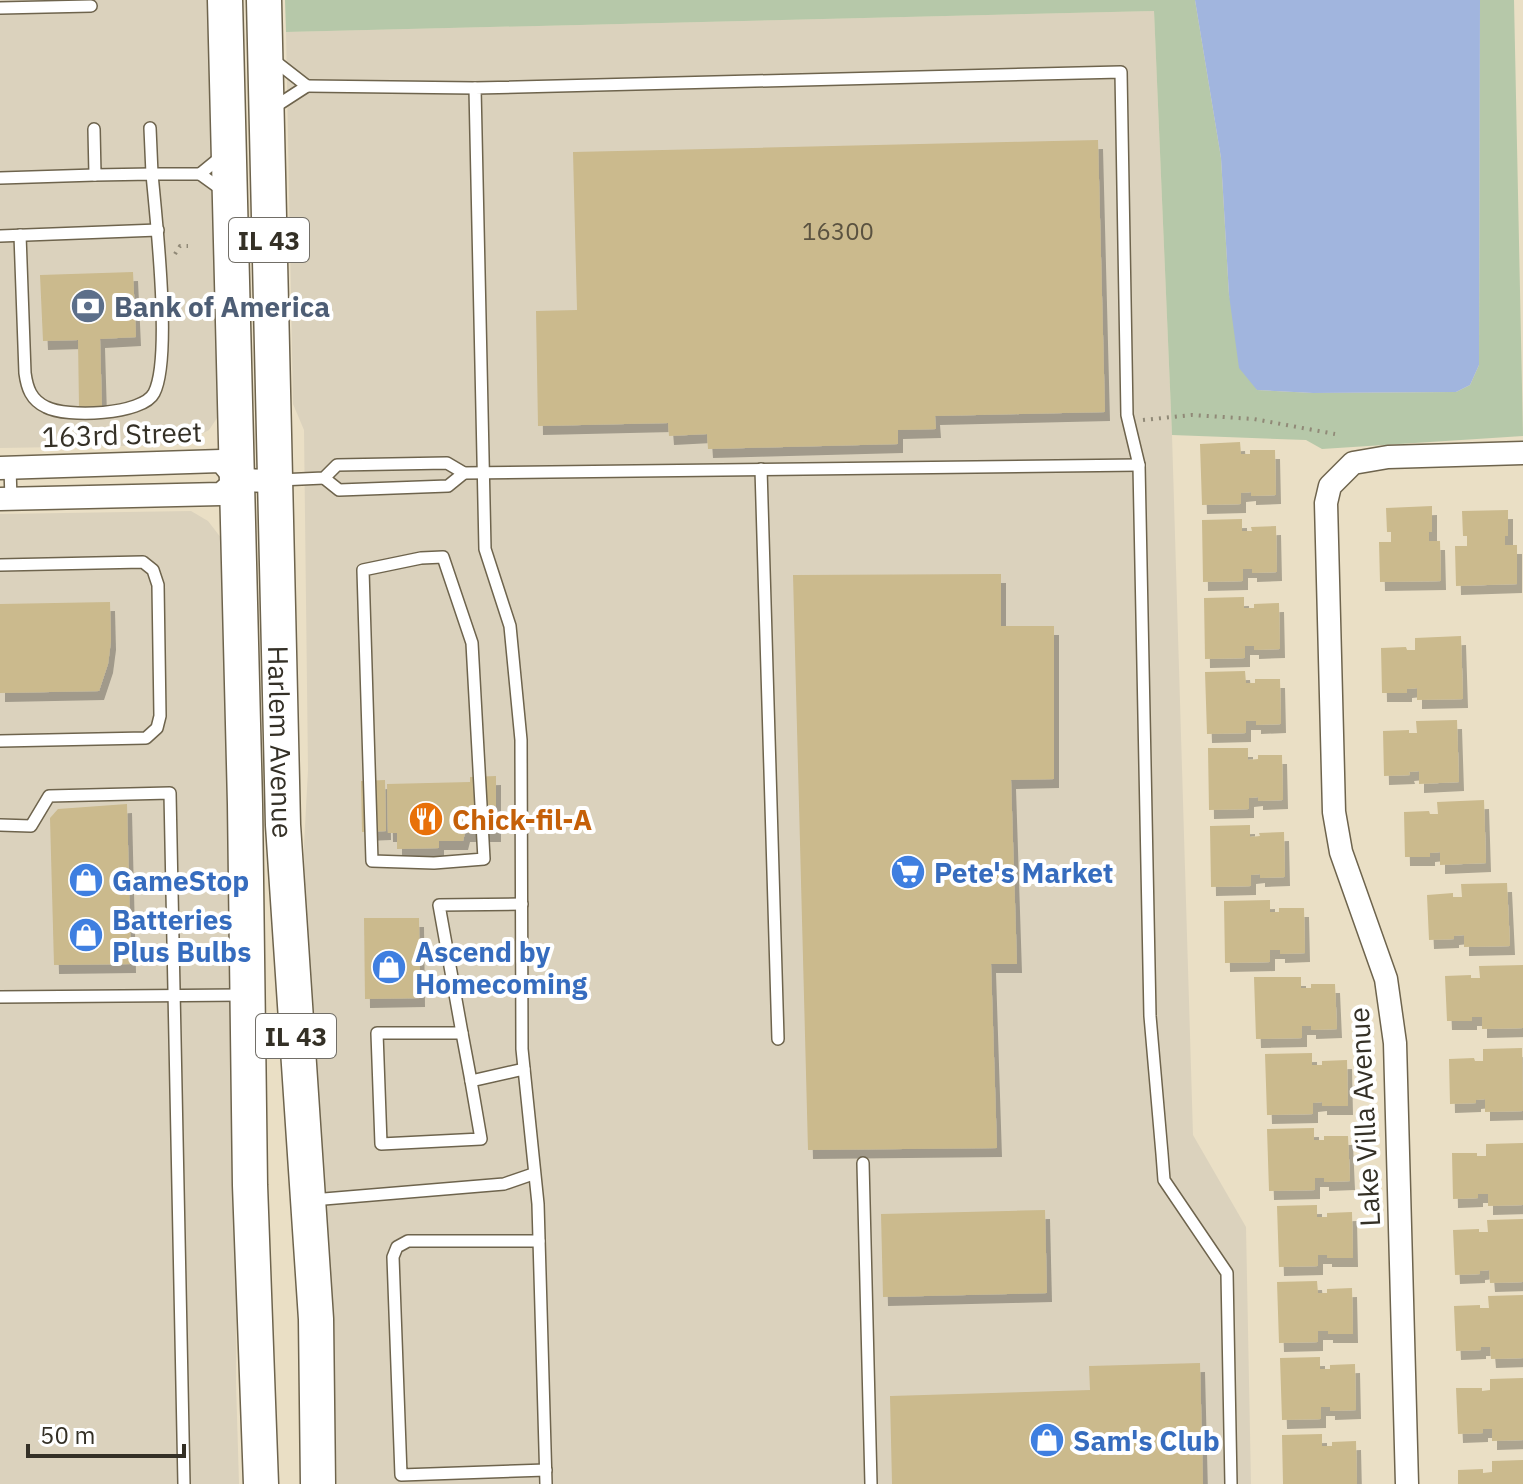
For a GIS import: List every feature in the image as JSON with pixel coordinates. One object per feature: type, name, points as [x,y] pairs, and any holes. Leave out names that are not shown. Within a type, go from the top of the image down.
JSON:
[{"type":"main road","name":"Harlem Avenue","points":[[225,0],[250,1185],[261,1484]]},
{"type":"main road","name":"Harlem Avenue","points":[[264,0],[283,825],[310,1201],[316,1319],[318,1484]]},
{"type":"street","name":"Lake Villa Avenue","points":[[1407,1484],[1395,1043],[1386,979],[1341,852],[1334,812],[1326,503],[1330,486],[1353,463],[1388,457],[1523,453]]},
{"type":"street","name":"163rd Street","points":[[5,468],[221,461],[237,480]]},
{"type":"street","name":"163rd Street","points":[[5,499],[221,494],[237,480],[275,481]]},
{"type":"lane","points":[[0,8],[91,6]]},
{"type":"lane","points":[[265,53],[307,86]]},
{"type":"lane","points":[[266,112],[307,86],[475,88],[1121,72],[1128,422],[1139,465],[1150,1016],[1164,1180],[1227,1273],[1231,1484]]},
{"type":"lane","points":[[475,88],[485,549],[510,626],[521,740],[524,1069],[538,1204],[546,1484]]},
{"type":"lane","points":[[20,235],[28,391],[43,407],[59,412],[123,410],[146,403],[155,392],[162,366],[158,230],[150,128]]},
{"type":"lane","points":[[94,129],[95,175]]},
{"type":"lane","points":[[200,174],[229,150]]},
{"type":"lane","points":[[0,178],[200,174],[230,196]]},
{"type":"lane","points":[[0,236],[158,230]]},
{"type":"lane","points":[[275,481],[324,478],[337,465],[447,463],[464,473],[483,473],[1139,465]]},
{"type":"lane","points":[[5,468],[5,499]]},
{"type":"lane","points":[[761,469],[778,1039]]},
{"type":"lane","points":[[324,478],[339,490],[448,486],[464,473]]},
{"type":"lane","points":[[443,557],[472,643],[479,742],[484,859],[434,863],[372,861],[363,570],[421,558],[443,557]]},
{"type":"lane","points":[[0,565],[143,562],[153,570],[158,585],[160,716],[157,728],[146,738],[0,741]]},
{"type":"lane","points":[[0,825],[31,826],[49,796],[170,793],[184,1484]]},
{"type":"lane","points":[[462,1033],[377,1033],[381,1144],[481,1139],[471,1081],[439,905],[522,904]]},
{"type":"lane","points":[[0,997],[247,995]]},
{"type":"lane","points":[[471,1081],[524,1069]]},
{"type":"lane","points":[[863,1163],[871,1484]]},
{"type":"lane","points":[[310,1201],[504,1184],[533,1174]]},
{"type":"lane","points":[[539,1241],[408,1241],[397,1247],[393,1257],[400,1480],[546,1470]]},
{"type":"path","points":[[170,263],[180,246],[188,246]]},
{"type":"path","points":[[1128,422],[1192,415],[1254,419],[1335,434]]},
{"type":"shaded area","points":[[0,0],[214,0],[223,409],[209,430],[181,445],[0,448]]},
{"type":"shaded area","points":[[1154,11],[1172,435],[1193,1135],[1246,1227],[1251,1484],[337,1484],[331,1282],[313,1096],[305,922],[304,845],[308,770],[304,430],[293,404],[286,32]]},
{"type":"shaded area","points":[[191,511],[208,521],[228,547],[238,1028],[236,1382],[239,1484],[0,1484],[0,514]]},
{"type":"green space","points":[[285,0],[1195,0],[1221,158],[1229,295],[1257,390],[1313,393],[1456,392],[1470,385],[1479,365],[1480,0],[1514,0],[1523,436],[1322,449],[1306,440],[1172,435],[1154,11],[286,32]]},
{"type":"water","points":[[1195,0],[1480,0],[1479,365],[1470,385],[1456,392],[1313,393],[1257,390],[1239,368],[1229,295],[1221,158]]},
{"type":"building","points":[[1098,140],[1105,412],[935,416],[936,429],[898,430],[898,444],[708,449],[707,434],[669,436],[668,423],[538,426],[536,311],[577,310],[573,152]]},
{"type":"building","name":"Bank of America","points":[[133,272],[136,337],[100,339],[102,407],[79,407],[78,340],[43,341],[40,275]]},
{"type":"building","points":[[1240,442],[1241,454],[1250,454],[1250,450],[1275,450],[1276,495],[1251,496],[1251,492],[1241,493],[1241,504],[1202,505],[1200,444]]},
{"type":"building","points":[[1432,506],[1429,541],[1440,541],[1441,581],[1380,582],[1379,542],[1391,542],[1391,532],[1387,532],[1386,508]]},
{"type":"building","points":[[1508,510],[1505,545],[1517,545],[1517,584],[1456,586],[1455,546],[1467,546],[1467,536],[1463,536],[1462,511]]},
{"type":"building","points":[[1242,519],[1242,531],[1252,531],[1251,527],[1276,526],[1277,572],[1252,573],[1252,569],[1243,569],[1243,581],[1203,582],[1202,520]]},
{"type":"building","name":"Pete's Market","points":[[1001,574],[1001,626],[1054,626],[1054,779],[1011,780],[1017,964],[991,964],[997,1148],[808,1150],[793,575]]},
{"type":"building","points":[[1244,597],[1244,608],[1254,608],[1254,604],[1279,603],[1280,649],[1254,650],[1254,646],[1245,646],[1245,658],[1205,659],[1204,598]]},
{"type":"building","points":[[110,602],[111,641],[108,664],[99,691],[0,693],[0,604]]},
{"type":"building","points":[[1461,636],[1463,699],[1417,700],[1417,688],[1407,689],[1407,693],[1382,693],[1381,648],[1406,647],[1407,650],[1415,650],[1415,638]]},
{"type":"building","points":[[1245,671],[1246,683],[1255,683],[1255,679],[1280,679],[1281,724],[1256,725],[1256,721],[1246,721],[1246,733],[1207,734],[1205,672]]},
{"type":"building","points":[[1457,720],[1459,782],[1419,784],[1419,771],[1409,772],[1410,775],[1384,776],[1383,731],[1409,730],[1409,733],[1417,733],[1416,721]]},
{"type":"building","points":[[1208,748],[1248,748],[1248,760],[1258,759],[1258,755],[1282,755],[1283,800],[1258,801],[1258,797],[1249,798],[1249,809],[1209,810]]},
{"type":"building","name":"Chick-fil-A","points":[[496,776],[496,833],[465,833],[463,841],[439,841],[439,848],[397,849],[397,833],[388,833],[387,784],[470,782],[470,777]]},
{"type":"building","points":[[385,780],[386,831],[362,832],[361,781]]},
{"type":"building","points":[[1484,800],[1486,863],[1440,865],[1440,852],[1430,853],[1430,857],[1405,857],[1404,812],[1429,811],[1430,814],[1438,814],[1437,802]]},
{"type":"building","points":[[127,804],[131,964],[54,965],[50,818],[58,809]]},
{"type":"building","points":[[1250,825],[1250,837],[1260,836],[1259,833],[1284,832],[1285,877],[1260,878],[1260,874],[1251,875],[1251,886],[1211,887],[1210,826]]},
{"type":"building","points":[[1507,883],[1510,946],[1464,947],[1464,935],[1454,936],[1454,939],[1429,940],[1427,895],[1453,893],[1453,897],[1462,897],[1461,884]]},
{"type":"building","points":[[1270,900],[1270,912],[1279,912],[1279,908],[1304,908],[1305,953],[1280,954],[1280,950],[1270,950],[1270,962],[1225,963],[1224,901]]},
{"type":"building","points":[[364,918],[419,918],[420,998],[365,999]]},
{"type":"building","points":[[1523,965],[1523,1028],[1482,1029],[1482,1017],[1472,1017],[1472,1021],[1447,1021],[1445,976],[1471,975],[1471,978],[1480,978],[1479,966]]},
{"type":"building","points":[[1254,977],[1301,977],[1301,988],[1311,988],[1311,984],[1335,984],[1337,1029],[1311,1030],[1311,1026],[1302,1026],[1302,1038],[1256,1039]]},
{"type":"building","points":[[1522,1048],[1523,1111],[1485,1112],[1485,1099],[1476,1100],[1476,1103],[1450,1104],[1449,1059],[1474,1058],[1475,1061],[1483,1061],[1483,1049]]},
{"type":"building","points":[[1312,1053],[1312,1065],[1322,1065],[1322,1061],[1347,1060],[1348,1106],[1313,1103],[1313,1114],[1267,1115],[1265,1054]]},
{"type":"building","points":[[1314,1128],[1314,1140],[1324,1140],[1324,1136],[1348,1136],[1350,1181],[1324,1182],[1324,1178],[1315,1178],[1315,1190],[1269,1191],[1267,1129]]},
{"type":"building","points":[[1523,1143],[1523,1205],[1488,1206],[1488,1194],[1478,1194],[1478,1198],[1453,1199],[1452,1153],[1486,1156],[1486,1144]]},
{"type":"building","points":[[1317,1205],[1317,1217],[1327,1217],[1327,1213],[1352,1212],[1353,1258],[1318,1255],[1318,1266],[1279,1267],[1277,1206]]},
{"type":"building","points":[[1045,1210],[1047,1293],[883,1297],[881,1214]]},
{"type":"building","points":[[1523,1219],[1523,1282],[1490,1283],[1489,1270],[1480,1271],[1480,1274],[1455,1275],[1453,1230],[1479,1229],[1479,1232],[1488,1232],[1487,1220]]},
{"type":"building","points":[[1317,1281],[1318,1293],[1327,1293],[1327,1289],[1352,1288],[1353,1334],[1318,1331],[1318,1342],[1279,1343],[1277,1282]]},
{"type":"building","points":[[1523,1295],[1523,1358],[1491,1359],[1490,1347],[1456,1351],[1454,1306],[1480,1305],[1480,1308],[1489,1308],[1488,1296]]},
{"type":"building","points":[[1320,1357],[1320,1369],[1330,1369],[1330,1365],[1355,1364],[1356,1410],[1330,1411],[1330,1407],[1321,1407],[1321,1419],[1282,1420],[1280,1358]]},
{"type":"building","name":"Sam's Club","points":[[1200,1363],[1203,1484],[892,1484],[890,1396],[1090,1390],[1089,1366]]},
{"type":"building","points":[[1523,1378],[1523,1440],[1492,1441],[1492,1429],[1483,1429],[1483,1433],[1458,1434],[1456,1388],[1490,1390],[1490,1379]]},
{"type":"building","points":[[1322,1434],[1322,1446],[1332,1446],[1332,1442],[1356,1441],[1357,1484],[1283,1484],[1282,1435]]},
{"type":"building","points":[[1523,1460],[1523,1484],[1458,1484],[1458,1470],[1483,1469],[1483,1473],[1492,1472],[1492,1461]]},
{"type":"place","name":"Bank of America","points":[[88,306]]},
{"type":"place","name":"Chick-fil-A","points":[[426,819]]},
{"type":"place","name":"Pete's Market","points":[[908,872]]},
{"type":"place","name":"GameStop","points":[[86,880]]},
{"type":"place","name":"Batteries Plus Bulbs","points":[[86,935]]},
{"type":"place","name":"Ascend by Homecoming","points":[[389,967]]},
{"type":"place","name":"Sam's Club","points":[[1047,1440]]}]
